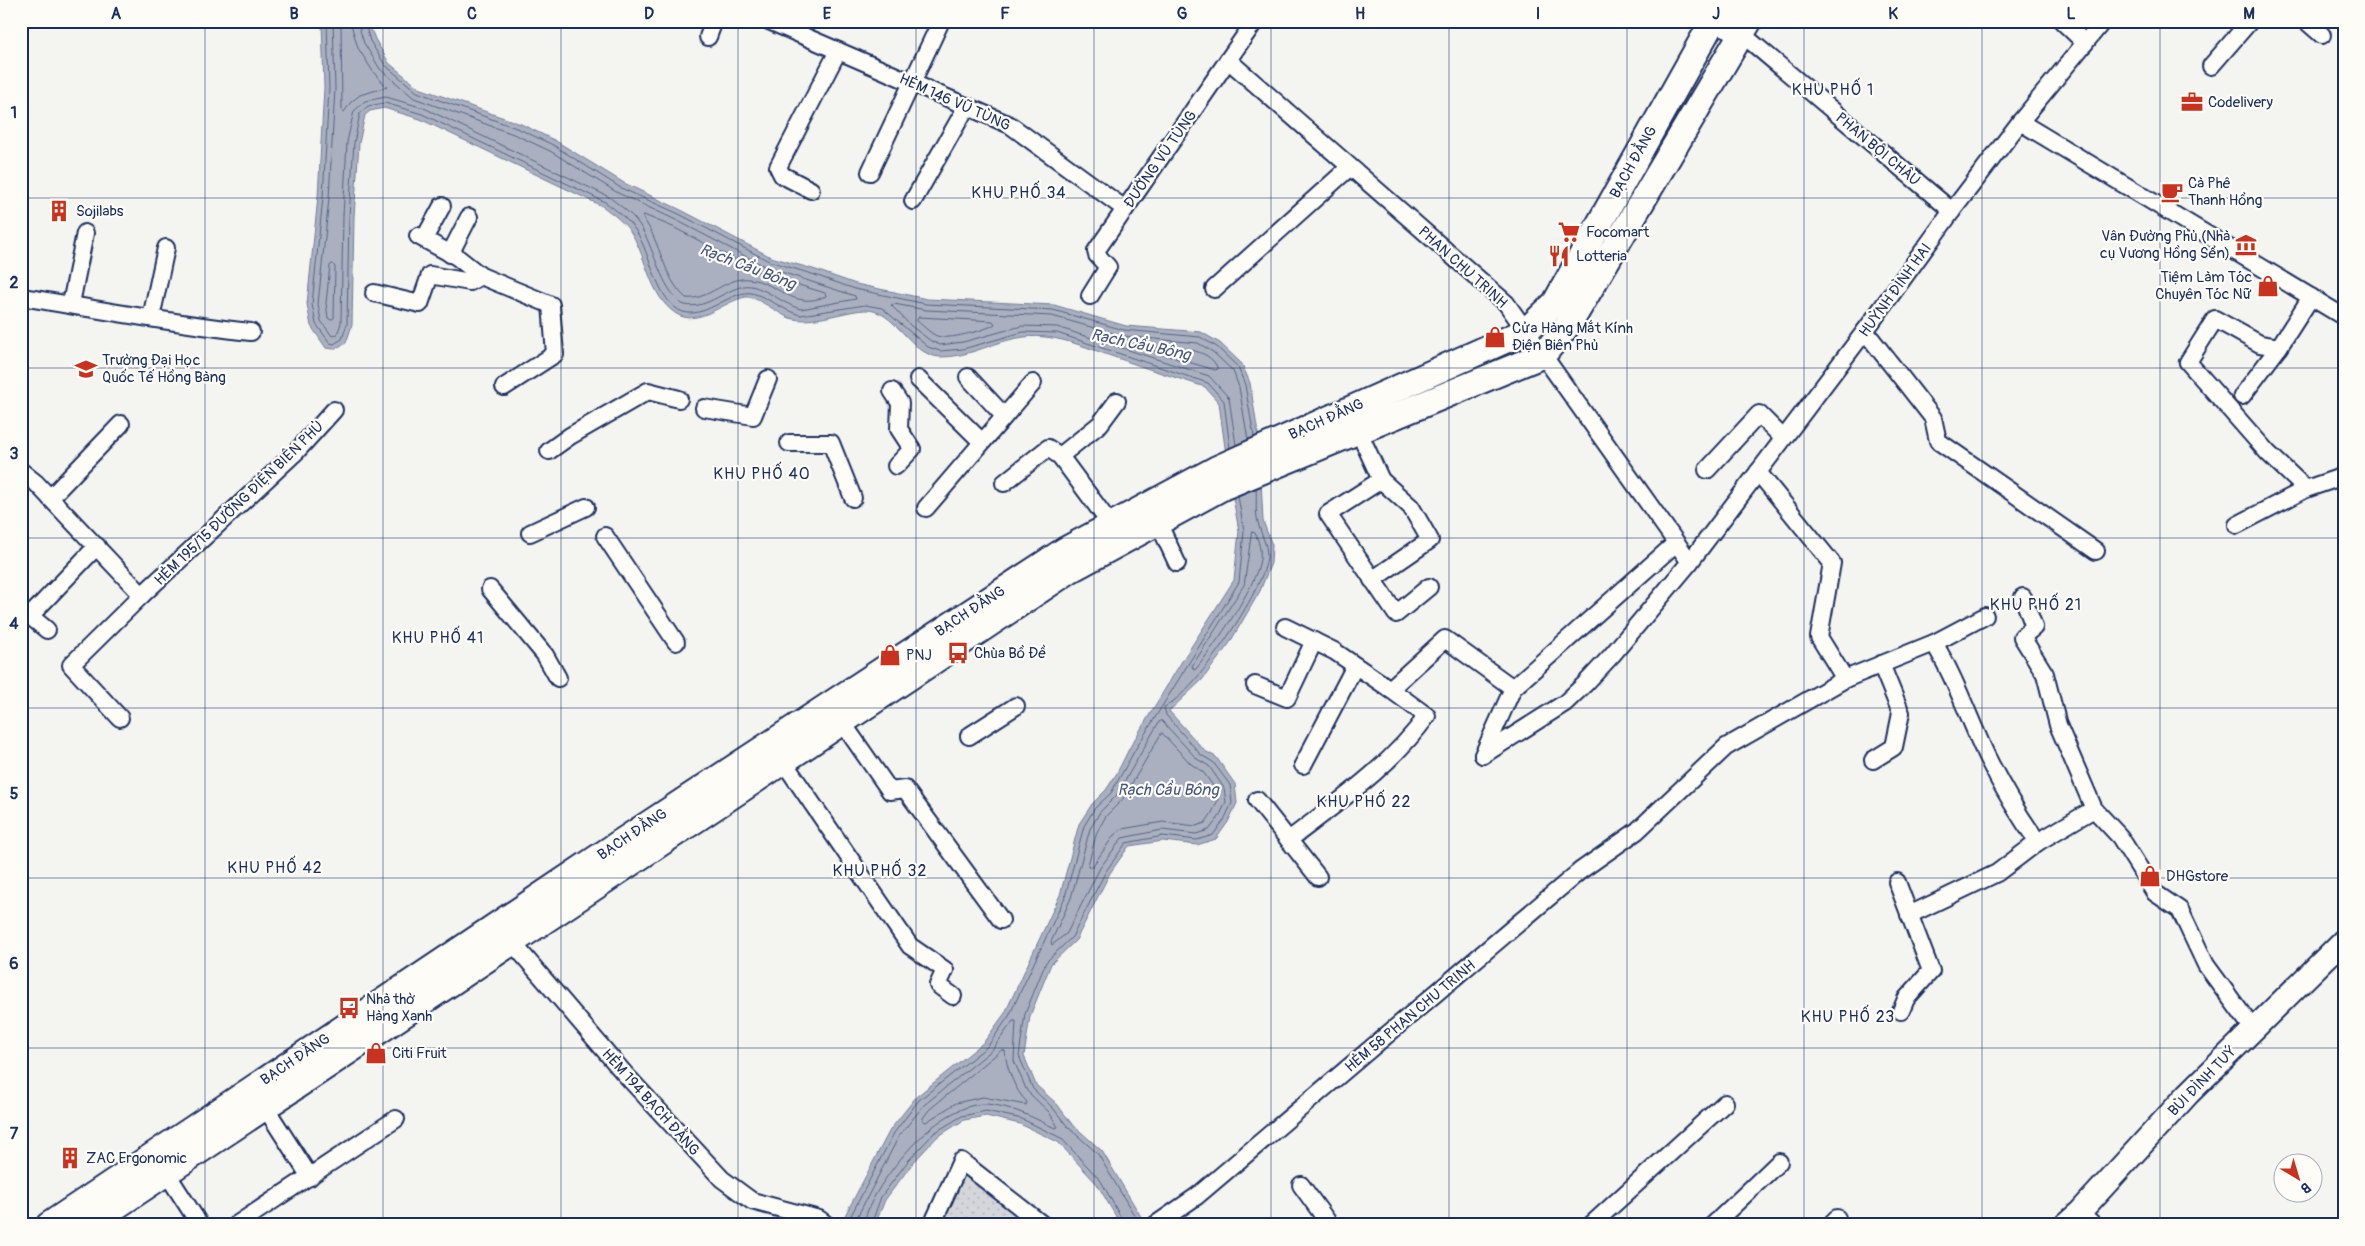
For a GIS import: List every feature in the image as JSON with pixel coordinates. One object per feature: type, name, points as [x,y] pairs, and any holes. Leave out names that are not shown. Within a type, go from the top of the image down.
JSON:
[{"type":"main road","name":"BẠCH ĐẰNG","points":[[88,1225],[160,1163],[777,752],[1064,550],[1112,525],[1275,454],[1526,331],[1555,303],[1710,22]]},
{"type":"main road","name":"BẠCH ĐẰNG","points":[[1275,454],[1358,430],[1543,355],[1571,321],[1746,27]]},
{"type":"main road","name":"BẠCH ĐẰNG","points":[[777,752],[842,722],[1070,570],[1158,522],[1219,478]]},
{"type":"main road","name":"BẠCH ĐẰNG","points":[[49,1225],[265,1107],[505,932]]},
{"type":"street","points":[[708,37],[714,21]]},
{"type":"street","name":"HẺM 146 VŨ TÙNG","points":[[769,21],[801,28],[838,51],[1010,125],[1125,209]]},
{"type":"street","points":[[870,172],[942,21]]},
{"type":"street","name":"ĐƯỜNG VŨ TÙNG","points":[[1090,296],[1108,266],[1096,255],[1096,251],[1255,21]]},
{"type":"street","points":[[2062,21],[2085,43]]},
{"type":"street","name":"HUỲNH ĐÌNH HAI","points":[[1513,688],[1482,755],[1565,703],[1585,684],[1690,562],[1865,331],[1952,211],[2020,122],[2103,21]]},
{"type":"street","points":[[2211,66],[2250,21]]},
{"type":"street","points":[[2306,21],[2322,35]]},
{"type":"street","name":"PHAN BỘI CHÂU","points":[[1710,22],[1746,27],[1952,211]]},
{"type":"street","points":[[811,190],[782,175],[778,167],[838,51]]},
{"type":"street","name":"PHAN CHU TRINH","points":[[1228,60],[1506,303],[1690,562]]},
{"type":"street","points":[[913,201],[967,106]]},
{"type":"street","points":[[2020,122],[2344,317]]},
{"type":"street","points":[[1214,289],[1350,166]]},
{"type":"street","points":[[442,206],[421,238],[450,254],[481,276],[551,304],[554,354],[504,387]]},
{"type":"street","points":[[450,254],[469,217]]},
{"type":"street","points":[[71,304],[85,232]]},
{"type":"street","points":[[150,318],[166,248]]},
{"type":"street","points":[[374,293],[420,304],[430,275],[470,282],[481,276]]},
{"type":"street","points":[[21,297],[71,304],[197,327],[251,332]]},
{"type":"street","points":[[2242,396],[2279,347],[2310,297]]},
{"type":"street","points":[[2279,347],[2260,344],[2215,319],[2188,362],[2268,453],[2306,489]]},
{"type":"street","points":[[1865,331],[1933,418],[1938,441],[2096,551]]},
{"type":"street","points":[[968,377],[1004,416]]},
{"type":"street","points":[[704,408],[753,416],[768,379]]},
{"type":"street","points":[[918,379],[982,442]]},
{"type":"street","points":[[926,508],[1033,383]]},
{"type":"street","points":[[549,451],[570,436],[648,391],[679,399]]},
{"type":"street","points":[[892,391],[900,403],[899,429],[912,449],[896,466]]},
{"type":"street","points":[[1060,456],[1100,424],[1116,401]]},
{"type":"street","name":"HẺM 195/15 ĐƯỜNG ĐIỆN BIÊN PHỦ","points":[[120,718],[71,664],[142,594],[296,452],[334,410]]},
{"type":"street","points":[[1707,470],[1758,414],[1783,438]]},
{"type":"street","points":[[50,498],[121,424]]},
{"type":"street","points":[[1358,430],[1381,480],[1411,507],[1430,540],[1372,580]]},
{"type":"street","points":[[789,443],[831,443],[853,498]]},
{"type":"street","points":[[1004,483],[1048,448],[1060,456],[1112,525]]},
{"type":"street","points":[[1758,472],[1832,563],[1819,637],[1845,679]]},
{"type":"street","points":[[23,476],[50,498],[142,594]]},
{"type":"street","points":[[2237,524],[2306,489],[2344,476]]},
{"type":"street","points":[[1381,480],[1328,514],[1396,614],[1429,587]]},
{"type":"street","points":[[530,533],[586,507]]},
{"type":"street","points":[[1158,522],[1177,562]]},
{"type":"street","points":[[605,536],[676,642]]},
{"type":"street","points":[[1390,689],[1445,639],[1513,688],[1676,543]]},
{"type":"street","points":[[47,630],[30,616],[97,546]]},
{"type":"street","points":[[490,589],[545,655],[558,678]]},
{"type":"street","points":[[2023,596],[2034,627],[2022,637],[2046,674],[2058,725],[2094,809],[2120,837],[2155,893],[2180,910],[2206,965],[2253,1029]]},
{"type":"street","name":"HẺM 58 PHAN CHU TRINH","points":[[1155,1225],[1186,1204],[1580,871],[1637,831],[1726,747],[1845,679],[1934,643],[1985,616]]},
{"type":"street","points":[[1285,627],[1334,651],[1427,716],[1410,740],[1364,783],[1289,840]]},
{"type":"street","points":[[1255,685],[1287,698],[1314,641]]},
{"type":"street","points":[[1934,643],[1949,667],[1988,757],[2013,807],[2038,842]]},
{"type":"street","points":[[1873,760],[1894,747],[1901,713],[1881,664]]},
{"type":"street","points":[[1303,765],[1355,666]]},
{"type":"street","points":[[969,736],[1016,706]]},
{"type":"street","points":[[842,722],[890,791],[905,789],[1001,920]]},
{"type":"street","points":[[777,752],[910,946],[945,970],[938,985],[953,996]]},
{"type":"street","points":[[1258,800],[1318,877]]},
{"type":"street","points":[[1909,915],[1996,873],[2038,842],[2094,809]]},
{"type":"street","points":[[1897,882],[1931,971],[1906,999],[1901,1011]]},
{"type":"street","name":"HẺM 194 BẠCH ĐẰNG","points":[[505,932],[624,1073],[722,1179],[752,1201],[823,1222]]},
{"type":"street","name":"BÙI ĐÌNH TUÝ","points":[[2080,1220],[2188,1094],[2344,940]]},
{"type":"street","points":[[1592,1225],[1725,1103]]},
{"type":"street","points":[[265,1107],[310,1176]]},
{"type":"street","points":[[236,1225],[396,1119]]},
{"type":"street","points":[[932,1225],[962,1161],[1043,1225]]},
{"type":"street","points":[[1713,1225],[1779,1162]]},
{"type":"street","points":[[160,1163],[200,1225]]},
{"type":"street","points":[[1302,1185],[1330,1225]]},
{"type":"shaded area","points":[[966,1170],[1031,1225],[940,1225]]},
{"type":"water","name":"Rạch Cầu Bông","points":[[322,21],[368,21],[375,39],[389,63],[419,88],[521,124],[556,141],[624,183],[681,210],[771,257],[856,284],[927,299],[1054,305],[1126,326],[1201,332],[1220,343],[1242,364],[1250,383],[1259,440],[1263,521],[1272,545],[1271,563],[1260,591],[1229,644],[1202,680],[1169,711],[1205,751],[1216,757],[1235,784],[1237,803],[1228,822],[1216,839],[1197,845],[1163,841],[1129,846],[1110,873],[1076,940],[1051,964],[1030,1016],[1024,1056],[1036,1085],[1057,1104],[1071,1123],[1102,1151],[1146,1225],[1121,1225],[1097,1184],[1058,1142],[1020,1124],[986,1116],[964,1120],[937,1137],[912,1164],[885,1200],[875,1225],[840,1225],[890,1130],[916,1097],[984,1042],[1005,1013],[1060,895],[1079,824],[1092,804],[1106,790],[1117,773],[1130,747],[1182,661],[1234,580],[1239,531],[1219,403],[1205,387],[1062,340],[1037,336],[1024,337],[961,355],[940,357],[920,349],[885,317],[876,312],[865,310],[817,319],[798,320],[785,316],[756,299],[746,297],[702,316],[684,317],[675,313],[660,297],[632,234],[602,206],[420,119],[384,108],[370,111],[365,115],[359,143],[354,217],[352,325],[346,343],[334,349],[326,348],[311,326],[307,304],[318,197],[324,88]]},
{"type":"place","name":"Codelivery","points":[[2192,102]]},
{"type":"place","name":"Cà Phê Thanh Hồng","points":[[2172,192]]},
{"type":"place","name":"Sojilabs","points":[[59,211]]},
{"type":"place","name":"Focomart","points":[[1569,232]]},
{"type":"place","name":"Vân Đường Phủ (Nhà cụ Vương Hồng Sển)","points":[[2246,245]]},
{"type":"place","name":"Lotteria","points":[[1559,256]]},
{"type":"place","name":"Tiệm Làm Tóc Chuyên Tóc Nữ","points":[[2268,286]]},
{"type":"place","name":"Cửa Hàng Mắt Kính Điện Biên Phủ","points":[[1495,337]]},
{"type":"place","name":"Trường Đại Học Quốc Tế Hồng Bàng","points":[[86,369]]},
{"type":"place","name":"Chùa Bồ Đề","points":[[958,653]]},
{"type":"place","name":"PNJ","points":[[890,655]]},
{"type":"place","name":"DHGstore","points":[[2150,876]]},
{"type":"place","name":"Nhà thờ Hàng Xanh","points":[[349,1008]]},
{"type":"place","name":"Citi Fruit","points":[[376,1053]]},
{"type":"place","name":"ZAC Ergonomic","points":[[70,1158]]},
{"type":"district","name":"KHU PHỐ 1","points":[[1833,89]]},
{"type":"district","name":"KHU PHỐ 34","points":[[1019,192]]},
{"type":"district","name":"KHU PHỐ 40","points":[[762,473]]},
{"type":"district","name":"KHU PHỐ 21","points":[[2036,604]]},
{"type":"district","name":"KHU PHỐ 41","points":[[438,637]]},
{"type":"district","name":"KHU PHỐ 22","points":[[1364,801]]},
{"type":"district","name":"KHU PHỐ 42","points":[[275,867]]},
{"type":"district","name":"KHU PHỐ 32","points":[[880,870]]},
{"type":"district","name":"KHU PHỐ 23","points":[[1848,1016]]}]
